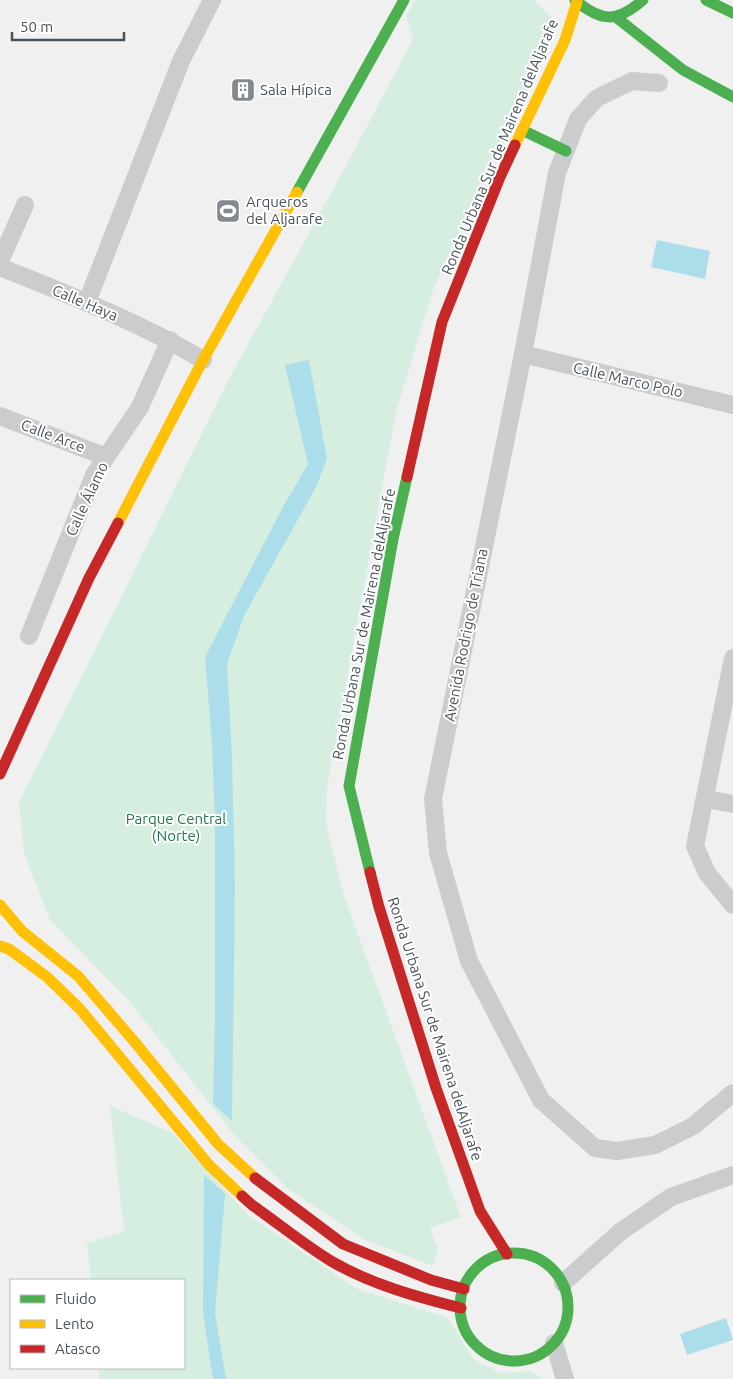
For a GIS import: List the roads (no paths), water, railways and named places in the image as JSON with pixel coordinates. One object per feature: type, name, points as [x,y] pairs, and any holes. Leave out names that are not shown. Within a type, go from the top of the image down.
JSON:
[{"type":"street","points":[[87,302],[181,61],[212,0]]},
{"type":"street","points":[[0,774],[89,578],[203,360],[404,0]]},
{"type":"street","points":[[576,1],[596,16],[617,18],[633,10],[643,0]]},
{"type":"street","points":[[706,0],[733,13]]},
{"type":"street","name":"Ronda Urbana Sur de Mairena delAljarafe","points":[[507,1254],[480,1212],[436,1088],[379,907],[349,786],[393,539],[442,322],[500,177],[565,40],[576,1]]},
{"type":"street","points":[[617,18],[683,70],[733,97]]},
{"type":"street","name":"Avenida Rodrigo de Triana","points":[[659,83],[632,81],[597,98],[578,119],[557,173],[523,354],[433,799],[438,853],[469,961],[541,1100],[595,1148],[618,1150],[655,1145],[693,1126],[733,1093]]},
{"type":"street","points":[[522,130],[566,150]]},
{"type":"street","points":[[0,261],[25,205]]},
{"type":"street","name":"Calle Haya","points":[[0,267],[87,302],[170,340],[203,360]]},
{"type":"street","name":"Calle Álamo","points":[[29,636],[94,475],[140,407],[170,340]]},
{"type":"street","name":"Calle Marco Polo","points":[[523,354],[733,405]]},
{"type":"street","name":"Calle Arce","points":[[0,416],[106,456]]},
{"type":"street","points":[[732,666],[696,846],[707,873],[733,905]]},
{"type":"street","points":[[705,799],[733,804]]},
{"type":"street","points":[[0,905],[22,931],[78,976],[218,1144],[262,1185],[343,1244],[431,1280],[464,1289]]},
{"type":"street","points":[[0,946],[8,949],[47,977],[80,1009],[209,1165],[252,1205],[331,1262],[372,1281],[428,1300],[461,1308]]},
{"type":"street","points":[[563,1283],[620,1232],[671,1197],[733,1175]]},
{"type":"street","points":[[500,1254],[536,1257],[552,1268],[563,1283],[569,1306],[567,1322],[558,1339],[546,1351],[529,1359],[509,1361],[490,1356],[475,1344],[467,1332],[461,1314],[466,1283],[483,1263],[500,1254]]},
{"type":"street","points":[[554,1343],[565,1379]]},
{"type":"water","points":[[657,240],[710,251],[705,279],[651,267]]},
{"type":"water","points":[[309,360],[327,459],[316,487],[244,616],[227,664],[232,758],[235,884],[232,1121],[213,1104],[215,821],[212,744],[205,657],[284,505],[308,464],[285,365]]},
{"type":"water","points":[[204,1175],[225,1194],[215,1314],[226,1379],[213,1379],[203,1313]]},
{"type":"water","points":[[726,1318],[733,1340],[687,1355],[680,1334]]},
{"type":"place","name":"Sala Hípica","points":[[243,90]]},
{"type":"place","name":"Arqueros del Aljarafe","points":[[228,211]]},
{"type":"park label","name":"Parque Central (Norte)","points":[[176,828]]}]
